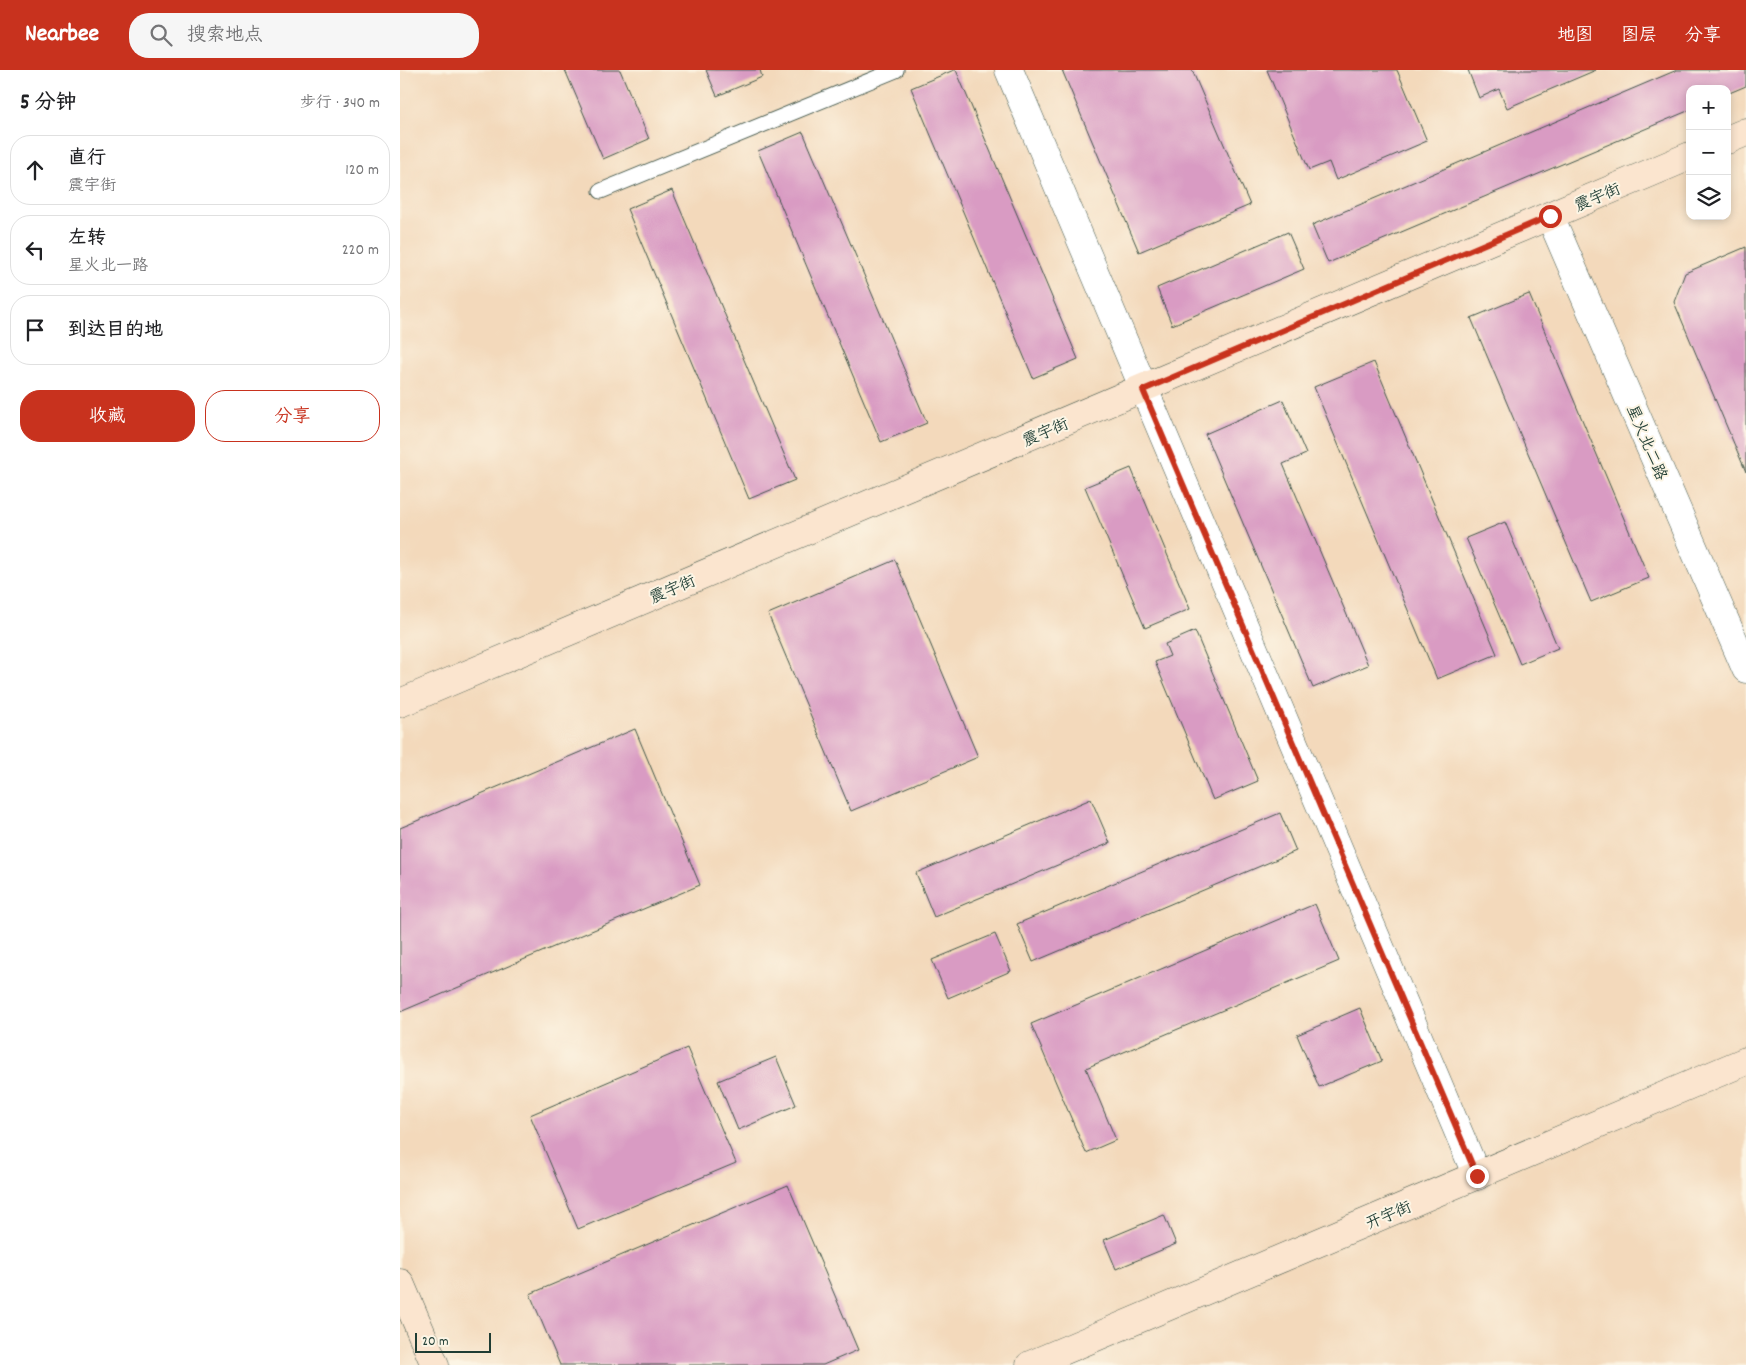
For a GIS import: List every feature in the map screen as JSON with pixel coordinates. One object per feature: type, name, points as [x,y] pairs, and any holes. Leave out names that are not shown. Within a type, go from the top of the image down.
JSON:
[{"type":"street","points":[[1009,70],[1477,1176]]},
{"type":"street","points":[[1731,138],[1746,132]]},
{"type":"street","name":"震宇街","points":[[400,703],[1143,390],[1686,158]]},
{"type":"street","name":"星火北二路","points":[[1550,216],[1746,669]]},
{"type":"street","name":"开宇街","points":[[1030,1365],[1746,1061]]},
{"type":"street","points":[[400,1283],[435,1365]]},
{"type":"lane","points":[[601,191],[896,70]]},
{"type":"building","points":[[565,70],[620,70],[649,139],[603,159]]},
{"type":"building","points":[[706,70],[760,70],[762,77],[717,96]]},
{"type":"building","points":[[956,70],[1078,359],[1033,378],[911,88]]},
{"type":"building","points":[[1062,70],[1192,70],[1250,205],[1139,252]]},
{"type":"building","points":[[1267,70],[1397,70],[1427,141],[1336,180],[1329,162],[1309,170]]},
{"type":"building","points":[[1468,70],[1596,70],[1507,108],[1499,89],[1479,98]]},
{"type":"building","points":[[1677,70],[1746,70],[1746,86],[1731,92],[1731,85],[1686,85],[1686,112],[1328,263],[1312,225]]},
{"type":"building","points":[[803,132],[927,423],[881,442],[758,151]]},
{"type":"building","points":[[672,190],[795,480],[749,499],[627,209]]},
{"type":"building","points":[[1288,232],[1304,269],[1172,325],[1157,288]]},
{"type":"building","points":[[1746,247],[1746,472],[1674,302],[1685,273]]},
{"type":"building","points":[[1529,294],[1649,578],[1591,602],[1471,318]]},
{"type":"building","points":[[1374,362],[1497,654],[1437,679],[1314,387]]},
{"type":"building","points":[[1283,400],[1306,454],[1283,464],[1368,665],[1313,688],[1205,434]]},
{"type":"building","points":[[1131,468],[1190,609],[1145,628],[1085,487]]},
{"type":"building","points":[[1505,522],[1558,648],[1520,664],[1466,538]]},
{"type":"building","points":[[895,560],[978,757],[851,811],[768,614]]},
{"type":"building","points":[[1195,631],[1258,781],[1213,800],[1155,662],[1170,656],[1165,644]]},
{"type":"building","points":[[635,729],[700,885],[400,1012],[400,828]]},
{"type":"building","points":[[1091,799],[1110,843],[934,917],[916,873]]},
{"type":"building","points":[[1280,813],[1296,851],[1033,962],[1017,924]]},
{"type":"building","points":[[1315,904],[1339,961],[1086,1068],[1116,1140],[1086,1153],[1031,1024]]},
{"type":"building","points":[[995,934],[1011,971],[948,998],[932,960]]},
{"type":"building","points":[[1360,1008],[1382,1061],[1319,1087],[1297,1035]]},
{"type":"building","points":[[687,1048],[736,1163],[578,1229],[530,1115]]},
{"type":"building","points":[[776,1057],[796,1105],[738,1130],[718,1081]]},
{"type":"building","points":[[788,1185],[858,1350],[823,1365],[560,1365],[530,1294]]},
{"type":"building","points":[[1164,1215],[1176,1244],[1116,1269],[1104,1240]]},
{"type":"route","points":[[1477,1176],[1143,390],[1550,216]]}]
